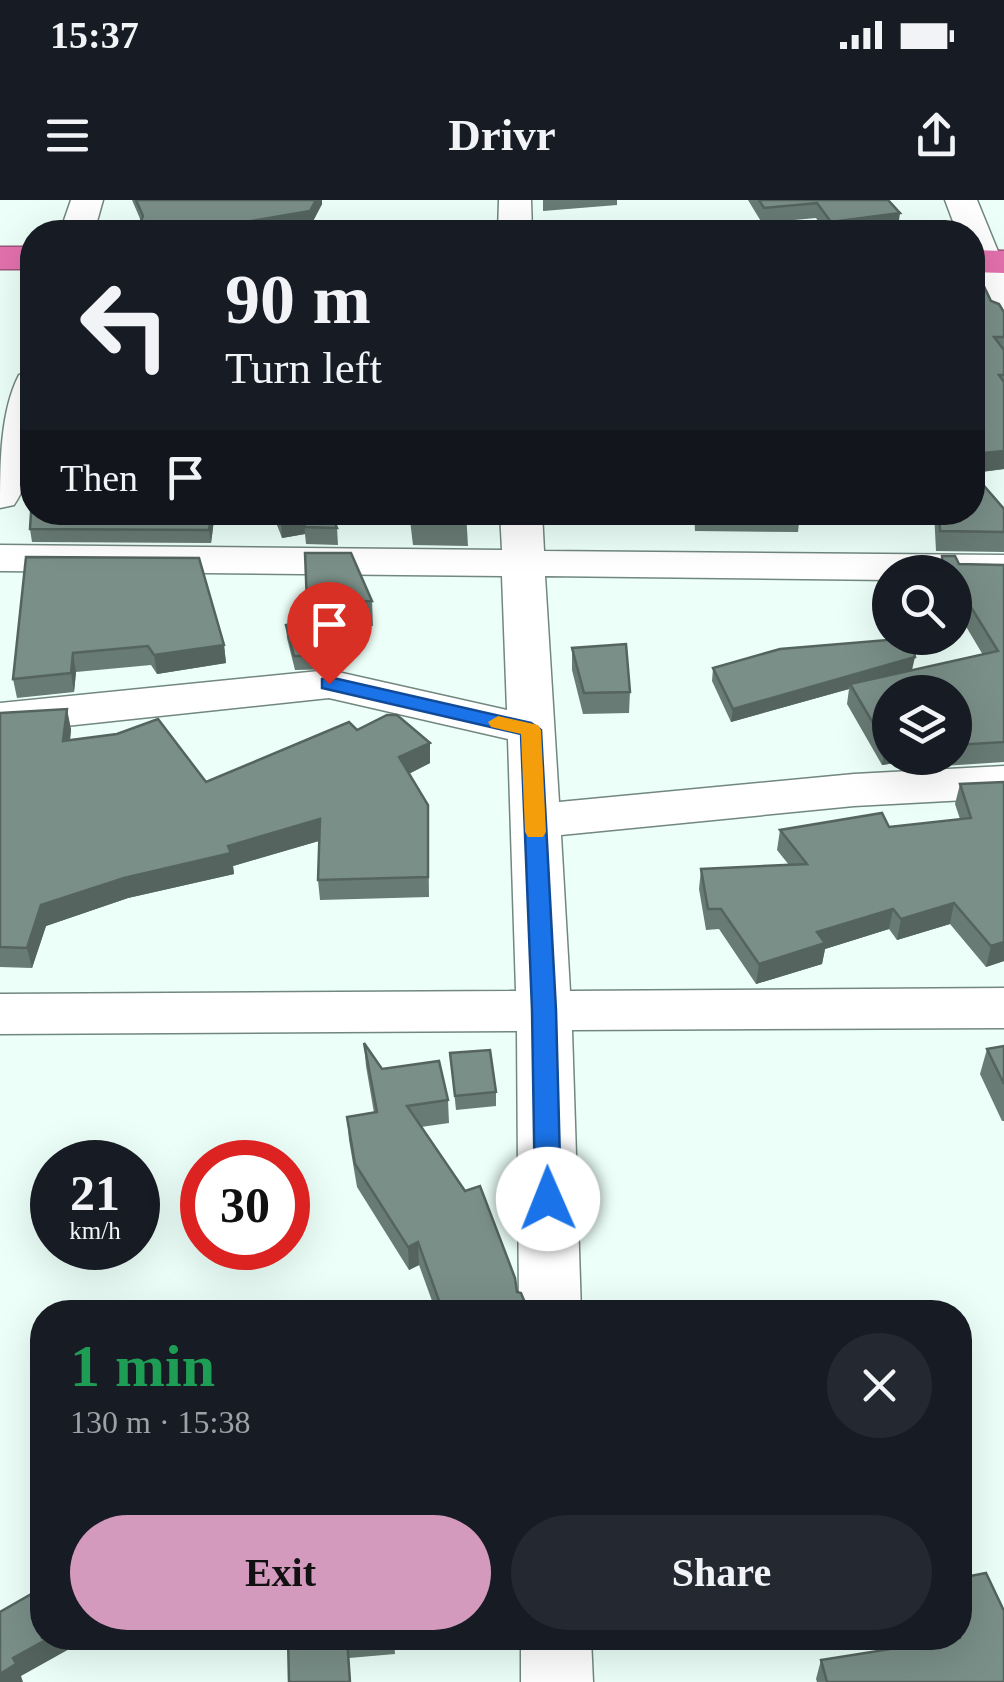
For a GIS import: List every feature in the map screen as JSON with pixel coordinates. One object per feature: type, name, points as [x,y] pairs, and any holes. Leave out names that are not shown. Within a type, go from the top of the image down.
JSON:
[{"type":"street","points":[[988,262],[1004,310]]},
{"type":"street","points":[[0,496],[20,425]]},
{"type":"street","points":[[521,538],[544,1010],[550,1300]]},
{"type":"street","points":[[0,558],[521,538],[1004,568]]},
{"type":"street","points":[[0,718],[329,684],[531,730]]},
{"type":"street","points":[[535,822],[854,790],[1004,782]]},
{"type":"street","points":[[0,1014],[1004,1008]]},
{"type":"street","points":[[556,1650],[557,1682]]},
{"type":"building","points":[[136,200],[316,200],[310,211],[257,220],[141,220]]},
{"type":"building","points":[[759,200],[888,200],[900,213],[830,220],[817,203],[764,208]]},
{"type":"building","points":[[985,288],[991,301],[1004,312],[1004,337],[994,337],[1004,350],[1004,375],[999,375],[1004,382],[1004,451],[985,453]]},
{"type":"building","points":[[985,487],[1004,509],[1004,532],[940,531],[940,525],[985,525]]},
{"type":"building","points":[[30,525],[210,525],[209,530],[30,529]]},
{"type":"building","points":[[336,525],[337,528],[305,527]]},
{"type":"building","points":[[305,553],[351,553],[372,601],[307,604]]},
{"type":"building","points":[[26,557],[199,558],[224,645],[154,655],[148,646],[73,653],[71,673],[13,679]]},
{"type":"building","points":[[972,564],[1004,565],[1004,742],[972,744],[972,675],[890,675],[998,651],[972,609]]},
{"type":"building","points":[[331,618],[340,656],[294,656],[286,625]]},
{"type":"building","points":[[872,641],[872,655],[915,657],[733,709],[713,668],[780,649]]},
{"type":"building","points":[[626,644],[630,692],[584,693],[572,648]]},
{"type":"building","points":[[872,679],[872,721],[850,684]]},
{"type":"building","points":[[67,709],[63,741],[117,734],[158,719],[206,782],[349,722],[357,730],[387,715],[397,715],[430,743],[399,757],[428,805],[428,877],[318,880],[320,819],[228,846],[231,853],[124,878],[41,905],[27,948],[0,947],[0,713]]},
{"type":"building","points":[[1004,782],[1004,942],[991,946],[954,903],[901,919],[893,909],[817,932],[825,943],[759,964],[721,909],[708,909],[701,869],[807,864],[780,830],[882,813],[889,827],[971,818],[960,784]]},
{"type":"building","points":[[364,1043],[382,1069],[439,1061],[448,1100],[407,1106],[465,1191],[480,1186],[517,1292],[524,1300],[439,1300],[418,1242],[408,1247],[355,1164],[347,1117],[377,1112]]},
{"type":"building","points":[[1004,1046],[1004,1084],[987,1049]]},
{"type":"building","points":[[490,1050],[496,1092],[455,1096],[450,1053]]},
{"type":"building","points":[[986,1573],[1004,1611],[1004,1682],[827,1682],[821,1660],[884,1650],[972,1650],[972,1576]]},
{"type":"building","points":[[30,1595],[30,1649],[13,1658],[16,1664],[0,1674],[0,1612]]},
{"type":"building","points":[[288,1650],[348,1650],[350,1682],[289,1682]]},
{"type":"slow traffic","points":[[498,722],[531,730],[536,832]]},
{"type":"route","points":[[329,684],[531,730],[548,1199]]}]
